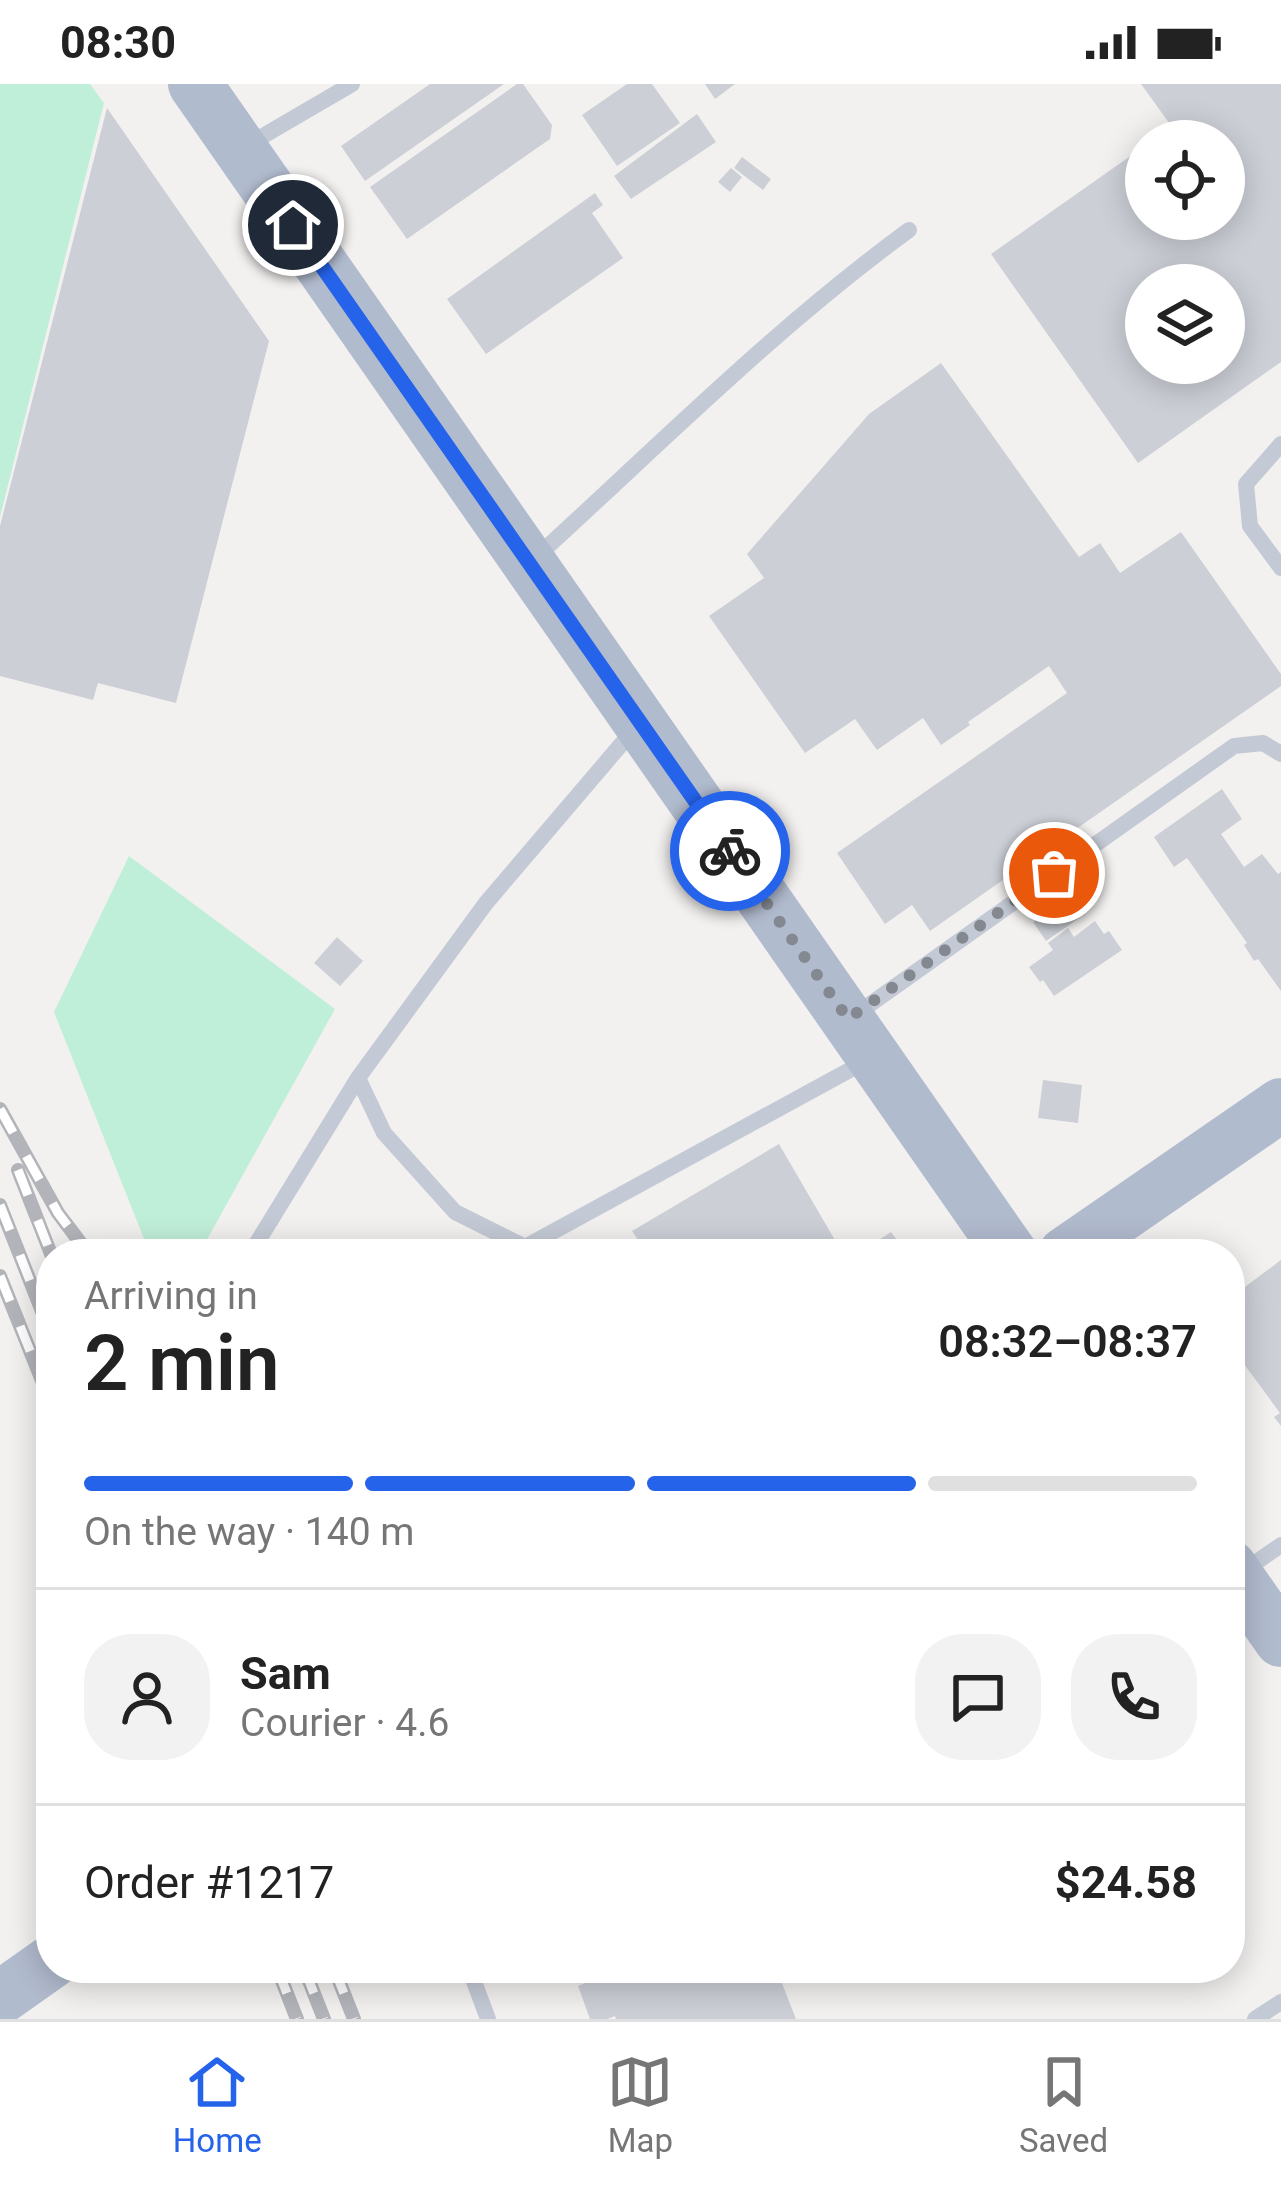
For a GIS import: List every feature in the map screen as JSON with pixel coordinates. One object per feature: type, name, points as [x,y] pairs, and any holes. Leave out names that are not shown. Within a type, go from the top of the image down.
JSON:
[{"type":"main road","points":[[194,84],[1001,1239]]},
{"type":"main road","points":[[1087,1239],[1281,1105]]},
{"type":"main road","points":[[1245,1589],[1281,1640]]},
{"type":"main road","points":[[0,1998],[36,1973]]},
{"type":"lane","points":[[240,150],[352,84]]},
{"type":"lane","points":[[529,563],[759,352],[909,230]]},
{"type":"lane","points":[[1281,444],[1246,484],[1250,526],[1281,568]]},
{"type":"lane","points":[[259,1239],[358,1078],[486,903],[640,722]]},
{"type":"lane","points":[[541,1239],[861,1038],[1234,746],[1263,742],[1281,754]]},
{"type":"lane","points":[[358,1078],[384,1133],[455,1212],[501,1239]]},
{"type":"lane","points":[[1245,1565],[1281,1545]]},
{"type":"lane","points":[[475,1983],[488,2019]]},
{"type":"lane","points":[[1256,2019],[1281,2002]]},
{"type":"green space","points":[[0,84],[90,84],[104,103],[0,517]]},
{"type":"green space","points":[[129,856],[335,1009],[207,1239],[144,1239],[54,1012]]},
{"type":"building","points":[[430,84],[504,84],[365,181],[341,146]]},
{"type":"building","points":[[523,84],[552,125],[550,139],[407,239],[370,187]]},
{"type":"building","points":[[627,84],[652,84],[680,123],[617,166],[582,115]]},
{"type":"building","points":[[705,84],[735,84],[715,99]]},
{"type":"building","points":[[1141,84],[1281,84],[1281,362],[1138,463],[991,254],[1125,160],[1125,240],[1245,240],[1245,120],[1167,120]]},
{"type":"building","points":[[107,108],[269,341],[176,703],[98,683],[93,700],[0,676],[0,526]]},
{"type":"building","points":[[697,114],[716,142],[631,199],[614,176]]},
{"type":"building","points":[[742,157],[771,179],[763,190],[734,168]]},
{"type":"building","points":[[731,168],[742,177],[730,192],[718,182]]},
{"type":"building","points":[[595,193],[603,205],[592,213],[623,258],[486,354],[447,299]]},
{"type":"building","points":[[941,363],[1079,557],[1100,543],[1120,573],[1181,532],[1281,674],[1281,686],[930,931],[912,905],[885,924],[837,853],[1067,693],[1049,666],[941,745],[923,718],[877,750],[855,719],[805,753],[709,616],[764,578],[747,554],[869,414]]},
{"type":"building","points":[[1222,789],[1242,819],[1221,834],[1244,867],[1262,854],[1281,872],[1281,991],[1258,959],[1254,961],[1247,943],[1187,858],[1174,867],[1154,837]]},
{"type":"building","points":[[1072,895],[1085,914],[1046,941],[1033,922]]},
{"type":"building","points":[[1095,921],[1122,950],[1054,996],[1029,967],[1053,950],[1048,943],[1068,928],[1074,937]]},
{"type":"building","points":[[337,937],[363,961],[340,986],[314,963]]},
{"type":"building","points":[[1043,1080],[1082,1085],[1078,1123],[1038,1118]]},
{"type":"building","points":[[779,1144],[834,1239],[637,1239],[632,1231]]},
{"type":"building","points":[[1281,1260],[1281,1426],[1274,1417],[1280,1413],[1245,1365],[1245,1287]]},
{"type":"building","points":[[782,1983],[796,2019],[590,2019],[578,1986]]},
{"type":"railway","points":[[0,1109],[78,1239]]},
{"type":"railway","points":[[18,1170],[45,1239]]},
{"type":"railway","points":[[0,1205],[36,1296]]},
{"type":"railway","points":[[0,1276],[36,1366]]},
{"type":"railway","points":[[283,1983],[297,2019]]},
{"type":"railway","points":[[310,1983],[324,2019]]},
{"type":"railway","points":[[340,1983],[354,2019]]},
{"type":"way so far","points":[[730,851],[848,1019],[1054,873]]},
{"type":"route","points":[[293,225],[730,851]]}]
